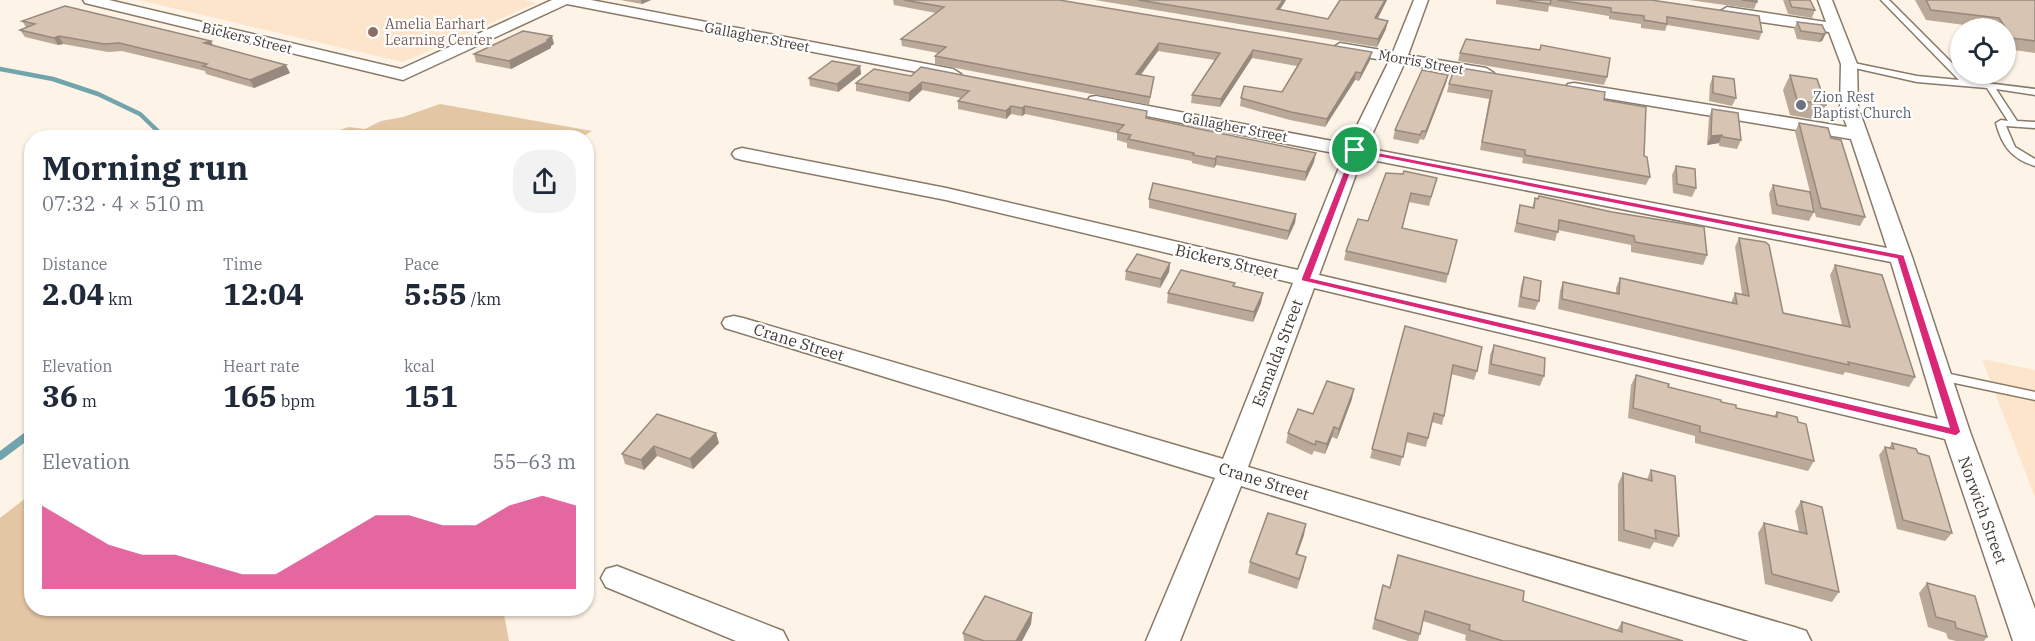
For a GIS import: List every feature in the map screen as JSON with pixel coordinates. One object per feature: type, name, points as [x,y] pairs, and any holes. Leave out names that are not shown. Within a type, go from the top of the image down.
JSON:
[{"type":"street","name":"Bickers Street","points":[[90,0],[403,75],[564,0]]},
{"type":"street","name":"Gallagher Street","points":[[568,0],[966,76]]},
{"type":"street","name":"Esmalda Street","points":[[1163,641],[1232,472],[1355,150],[1399,58],[1421,0]]},
{"type":"street","name":"Norwich Street","points":[[1826,0],[1849,64],[1849,107],[1901,257],[1936,375],[2030,641]]},
{"type":"street","points":[[1710,10],[1836,28]]},
{"type":"street","name":"Morris Street","points":[[1318,45],[1505,76]]},
{"type":"street","points":[[1552,84],[1859,135]]},
{"type":"street","name":"Gallagher Street","points":[[1084,99],[1901,257]]},
{"type":"street","name":"Bickers Street","points":[[742,154],[946,194],[1956,432]]},
{"type":"street","name":"Crane Street","points":[[734,323],[1794,641]]},
{"type":"street","points":[[616,578],[771,641]]},
{"type":"lane","points":[[1885,0],[1950,66]]},
{"type":"lane","points":[[1849,64],[1917,79],[1950,82]]},
{"type":"lane","points":[[1974,84],[2035,92]]},
{"type":"lane","points":[[1989,86],[2013,122]]},
{"type":"lane","points":[[2035,126],[2013,122],[2001,123],[2004,138],[2016,155],[2035,163]]},
{"type":"lane","points":[[1936,375],[2035,396]]},
{"type":"shaded area","name":"Amelia Earhart Learning Center","points":[[138,0],[524,0],[536,3],[403,62]]},
{"type":"shaded area","points":[[440,104],[586,130],[339,130],[349,127],[365,129],[381,121],[403,117]]},
{"type":"shaded area","points":[[1982,359],[2035,370],[2035,497]]},
{"type":"shaded area","points":[[24,499],[24,616],[504,616],[509,641],[0,641],[0,518]]},
{"type":"building","points":[[904,0],[1059,0],[1372,52],[1361,73],[1356,72],[1327,119],[1241,98],[1244,86],[1282,92],[1302,59],[1253,50],[1221,99],[1192,95],[1220,53],[1159,43],[1136,74],[1154,77],[1150,97],[935,56],[946,47],[901,39],[944,7]]},
{"type":"building","points":[[1138,0],[1283,0],[1277,9],[1328,19],[1340,0],[1385,0],[1375,18],[1388,21],[1378,39]]},
{"type":"building","points":[[1519,0],[1551,0],[1550,4]]},
{"type":"building","points":[[1557,0],[1651,0],[1759,16],[1762,32],[1667,17],[1667,24],[1644,20],[1644,16],[1611,12],[1611,8]]},
{"type":"building","points":[[1789,0],[1810,0],[1815,10],[1792,7]]},
{"type":"building","points":[[1926,0],[2035,0],[2035,41],[2016,39],[2016,18],[1931,10]]},
{"type":"building","points":[[65,6],[211,41],[204,43],[286,65],[250,80],[203,66],[207,64],[119,43],[104,44],[59,36],[54,38],[20,30],[35,24],[22,21]]},
{"type":"building","points":[[1797,22],[1822,25],[1826,33],[1801,31]]},
{"type":"building","points":[[523,31],[552,36],[547,40],[549,41],[509,61],[474,54]]},
{"type":"building","points":[[1466,39],[1540,50],[1541,45],[1610,58],[1607,77],[1460,53]]},
{"type":"building","points":[[832,61],[860,66],[837,84],[809,78]]},
{"type":"building","points":[[921,67],[1147,111],[1146,118],[1316,153],[1306,172],[1217,156],[1215,159],[1128,139],[1131,135],[1117,132],[1124,125],[1025,106],[1022,108],[1011,106],[1006,111],[958,101],[969,91],[922,82],[909,93],[856,83],[874,69],[911,76]]},
{"type":"building","points":[[1455,67],[1605,92],[1604,100],[1646,107],[1644,156],[1647,157],[1650,177],[1525,155],[1525,150],[1482,142],[1492,91],[1449,84]]},
{"type":"building","points":[[1422,70],[1448,75],[1426,131],[1422,131],[1420,135],[1395,130]]},
{"type":"building","points":[[1790,75],[1817,79],[1826,105],[1797,100]]},
{"type":"building","points":[[1713,76],[1734,79],[1736,98],[1713,93]]},
{"type":"building","points":[[1712,109],[1738,113],[1741,140],[1722,135],[1711,136]]},
{"type":"building","points":[[1799,123],[1828,128],[1831,138],[1841,140],[1865,217],[1821,208]]},
{"type":"building","points":[[1676,166],[1695,169],[1696,188],[1677,184]]},
{"type":"building","points":[[1404,171],[1437,178],[1431,197],[1411,193],[1402,228],[1457,240],[1448,274],[1346,251],[1358,219],[1368,221],[1386,173],[1403,174]]},
{"type":"building","points":[[1153,183],[1296,214],[1289,231],[1149,199]]},
{"type":"building","points":[[1773,185],[1810,192],[1814,212],[1777,205]]},
{"type":"building","points":[[1539,196],[1612,212],[1704,227],[1707,255],[1635,242],[1634,236],[1559,220],[1558,232],[1517,223],[1520,205],[1534,208],[1535,198],[1538,199]]},
{"type":"building","points":[[1739,238],[1765,242],[1769,245],[1783,313],[1850,327],[1835,265],[1882,275],[1915,377],[1848,362],[1849,365],[1562,299],[1563,282],[1619,294],[1620,278],[1737,304],[1735,293],[1749,296]]},
{"type":"building","points":[[1137,254],[1170,263],[1161,279],[1126,271]]},
{"type":"building","points":[[1181,270],[1235,283],[1233,286],[1263,293],[1254,312],[1168,293]]},
{"type":"building","points":[[1524,277],[1541,281],[1539,301],[1521,297]]},
{"type":"building","points":[[1405,326],[1482,347],[1477,371],[1453,365],[1444,416],[1434,413],[1428,438],[1408,433],[1403,457],[1372,449]]},
{"type":"building","points":[[1494,345],[1545,358],[1544,376],[1491,364]]},
{"type":"building","points":[[1636,375],[1669,384],[1668,387],[1721,400],[1721,402],[1736,405],[1736,408],[1777,417],[1777,412],[1797,417],[1798,422],[1806,424],[1814,461],[1700,432],[1700,426],[1633,408]]},
{"type":"building","points":[[1327,381],[1354,389],[1339,429],[1334,427],[1327,444],[1316,441],[1315,445],[1288,433],[1298,409],[1313,414]]},
{"type":"building","points":[[657,414],[716,433],[690,459],[654,446],[641,460],[622,454]]},
{"type":"building","points":[[1892,443],[1916,449],[1918,453],[1929,456],[1952,533],[1903,520],[1885,447],[1894,449]]},
{"type":"building","points":[[1651,470],[1675,476],[1679,536],[1655,530],[1656,539],[1624,530],[1623,473],[1652,481]]},
{"type":"building","points":[[1801,501],[1822,507],[1839,592],[1772,574],[1764,523],[1807,534]]},
{"type":"building","points":[[1268,513],[1306,524],[1296,554],[1306,557],[1299,579],[1250,562]]},
{"type":"building","points":[[1398,555],[1524,591],[1523,601],[1622,632],[1622,622],[1683,641],[1503,641],[1469,630],[1470,625],[1425,611],[1420,634],[1375,619],[1383,585],[1390,588]]},
{"type":"building","points":[[1927,583],[1975,596],[1987,637],[1956,628],[1955,622],[1936,617]]},
{"type":"building","points":[[985,596],[1032,613],[1016,641],[984,641],[963,633]]},
{"type":"waterway","points":[[0,69],[53,79],[98,94],[140,114],[157,130]]},
{"type":"waterway","points":[[0,456],[24,438]]},
{"type":"place","name":"Amelia Earhart Learning Center","points":[[373,32]]},
{"type":"place","name":"Zion Rest Baptist Church","points":[[1801,105]]},
{"type":"route","points":[[1355,150],[1901,257],[1936,375],[1956,432],[1305,279],[1355,150]]}]
